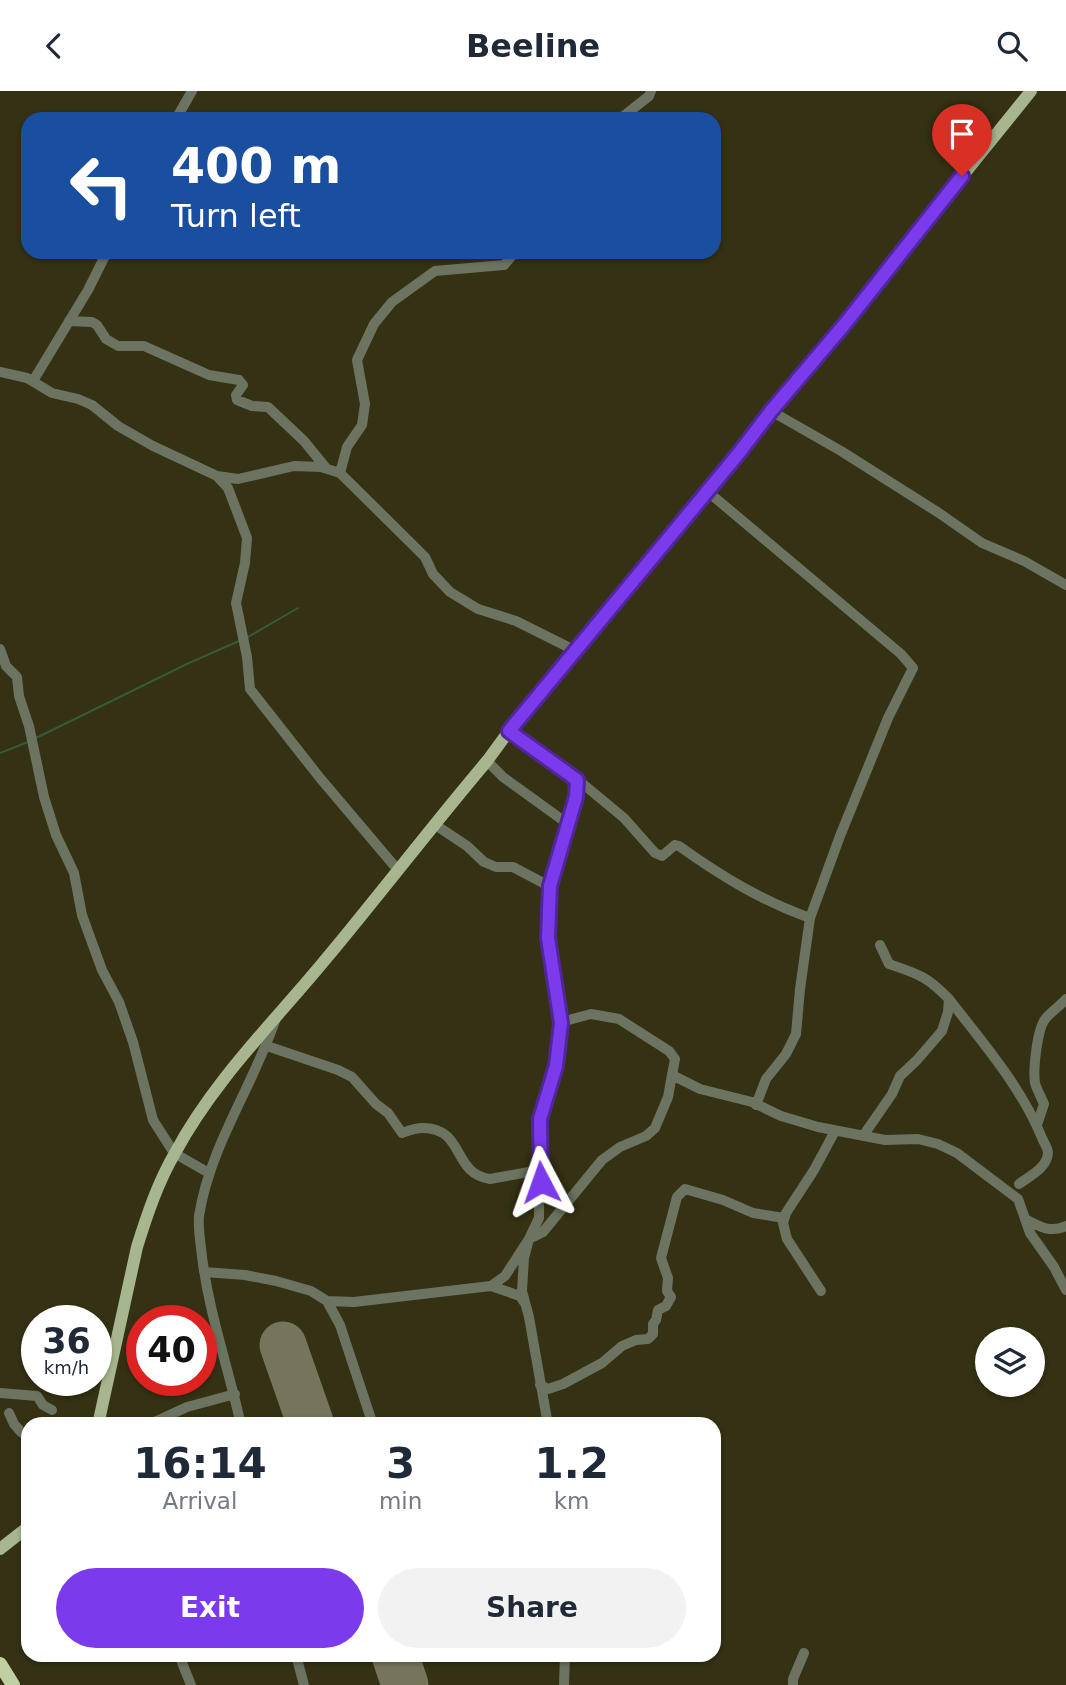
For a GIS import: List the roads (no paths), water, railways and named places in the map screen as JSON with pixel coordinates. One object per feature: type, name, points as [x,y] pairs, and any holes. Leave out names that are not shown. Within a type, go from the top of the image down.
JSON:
[{"type":"main road","points":[[100,1417],[137,1247],[153,1200],[174,1153],[215,1091],[844,325],[1031,91]]},
{"type":"main road","points":[[4,1544],[21,1532]]},
{"type":"street","points":[[180,112],[192,91]]},
{"type":"street","points":[[629,112],[649,96],[651,91]]},
{"type":"street","points":[[33,381],[104,259]]},
{"type":"street","points":[[340,473],[346,447],[362,425],[365,404],[357,360],[374,324],[392,302],[435,271],[504,265],[509,259]]},
{"type":"street","points":[[69,321],[92,322],[106,339],[118,347],[144,346],[209,375],[239,380],[243,385],[236,395],[237,400],[252,406],[268,407],[304,441],[326,468]]},
{"type":"street","points":[[0,372],[33,381],[52,393],[92,405],[118,426],[153,446],[217,476],[238,479],[294,466],[326,468],[340,473],[425,557],[433,574],[450,592],[478,610],[516,621],[576,651]]},
{"type":"street","points":[[771,411],[841,451],[982,543],[1024,561],[1066,585]]},
{"type":"street","points":[[217,476],[228,488],[247,538],[245,563],[236,603],[247,657],[250,689],[397,869]]},
{"type":"street","points":[[707,491],[901,654],[913,668],[888,719],[810,918],[796,1034],[786,1054],[766,1079],[756,1105]]},
{"type":"street","points":[[0,649],[6,666],[17,677],[19,696],[29,726],[44,797],[56,835],[74,873],[82,915],[133,1042],[153,1120],[174,1153],[209,1173]]},
{"type":"street","points":[[491,1286],[505,1276],[539,1218],[540,1119],[556,1066],[561,1023],[548,938],[550,886],[576,797],[577,780],[509,731]]},
{"type":"street","points":[[487,761],[503,778],[568,824]]},
{"type":"street","points":[[583,784],[624,818],[655,853],[662,856],[675,845],[679,846],[766,902],[810,918]]},
{"type":"street","points":[[434,824],[467,846],[484,862],[496,867],[513,867],[550,886]]},
{"type":"street","points":[[880,945],[889,964],[923,975],[949,999],[1006,1073],[1037,1125],[1048,1151],[1045,1162],[1039,1170],[1019,1184]]},
{"type":"street","points":[[863,1136],[892,1094],[900,1076],[942,1031],[949,999]]},
{"type":"street","points":[[1037,1125],[1044,1104],[1035,1084],[1039,1038],[1044,1019],[1066,999]]},
{"type":"street","points":[[239,1417],[204,1272],[199,1219],[209,1173],[250,1077],[267,1046],[278,1013]]},
{"type":"street","points":[[546,1417],[522,1291],[524,1258],[529,1239],[543,1232],[603,1160],[655,1128],[668,1097],[675,1059],[669,1051],[622,1020],[591,1014],[561,1023]]},
{"type":"street","points":[[267,1046],[352,1077],[376,1104],[388,1113],[402,1133],[414,1128],[443,1131],[465,1165],[483,1178],[540,1170]]},
{"type":"street","points":[[671,1075],[701,1089],[835,1131],[885,1140],[918,1139],[938,1143],[957,1153],[1018,1199],[1033,1239],[1055,1267],[1066,1290]]},
{"type":"street","points":[[821,1291],[787,1239],[783,1223],[835,1131]]},
{"type":"street","points":[[540,1385],[548,1389],[563,1384],[602,1363],[622,1346],[636,1340],[648,1339],[653,1333],[658,1310],[666,1306],[671,1297],[667,1291],[668,1278],[661,1258],[677,1197],[685,1189],[723,1200],[752,1213],[784,1218]]},
{"type":"street","points":[[1025,1219],[1046,1230],[1066,1226]]},
{"type":"street","points":[[204,1272],[245,1275],[276,1281],[311,1291],[327,1301],[340,1325],[370,1417]]},
{"type":"street","points":[[327,1301],[354,1302],[491,1286],[520,1296],[525,1305]]},
{"type":"street","points":[[0,1393],[37,1396],[43,1405],[52,1410]]},
{"type":"street","points":[[165,1417],[187,1407],[234,1394]]},
{"type":"street","points":[[9,1413],[21,1432]]},
{"type":"street","points":[[793,1685],[804,1653]]},
{"type":"street","points":[[182,1662],[191,1685]]},
{"type":"street","points":[[298,1662],[304,1685]]},
{"type":"street","points":[[564,1685],[565,1662]]},
{"type":"waterway","points":[[248,637],[298,608]]},
{"type":"waterway","points":[[36,738],[239,641]]},
{"type":"waterway","points":[[0,753],[28,742]]}]
